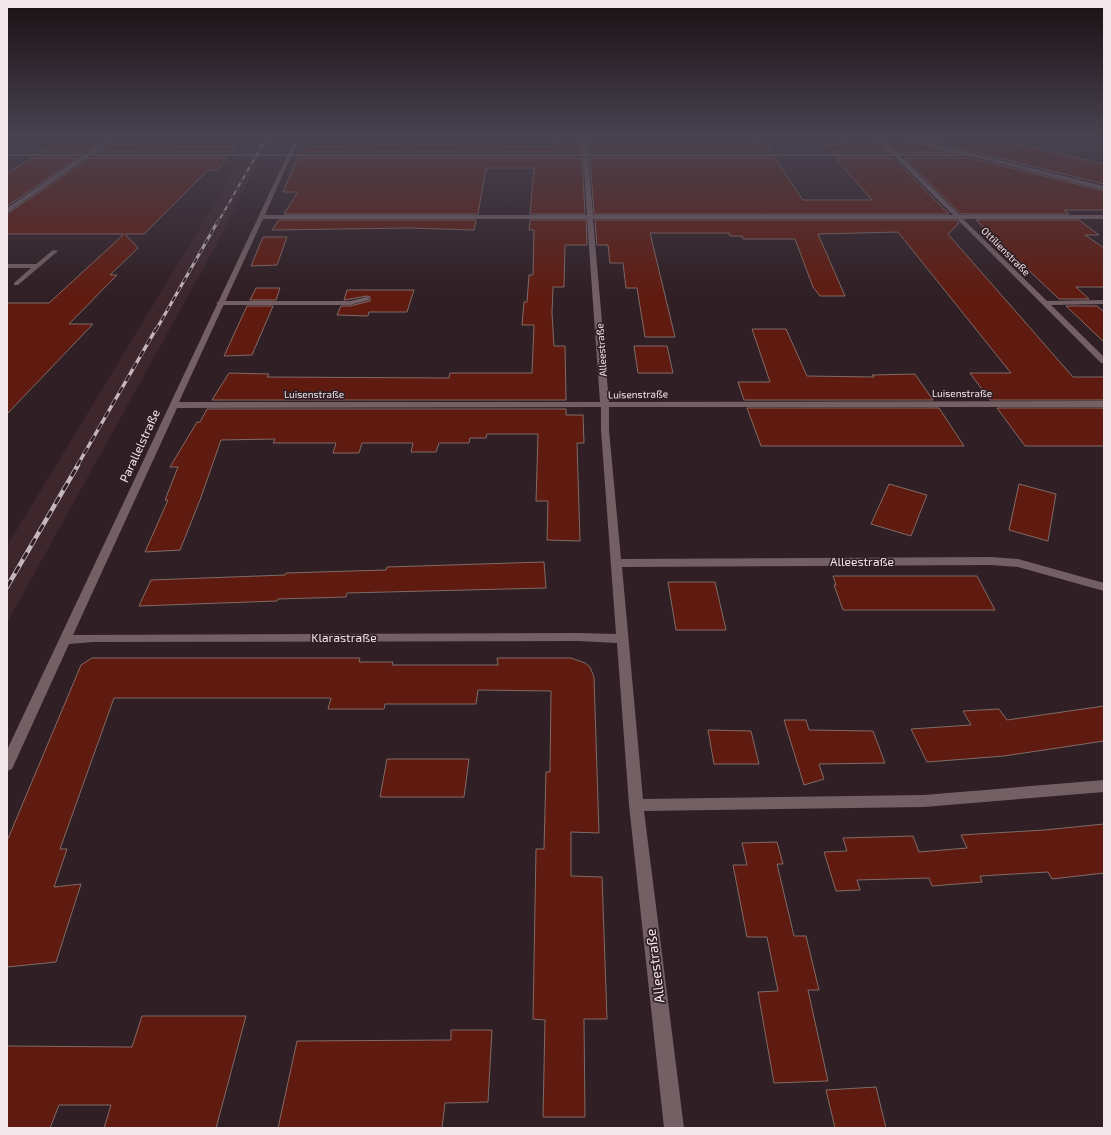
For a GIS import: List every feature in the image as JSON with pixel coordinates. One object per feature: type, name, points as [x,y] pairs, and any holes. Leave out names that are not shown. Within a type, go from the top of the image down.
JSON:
[{"type":"street","points":[[7,211],[37,190]]},
{"type":"street","name":"Parallelstraße","points":[[7,765],[274,190]]},
{"type":"street","name":"Alleestraße","points":[[588,190],[605,406],[605,430],[636,805],[674,1128]]},
{"type":"street","name":"Ottilienstraße","points":[[930,190],[1104,362]]},
{"type":"street","points":[[261,217],[1104,217]]},
{"type":"street","points":[[16,284],[55,251]]},
{"type":"street","points":[[7,266],[38,266]]},
{"type":"street","points":[[220,303],[350,303],[367,299]]},
{"type":"street","points":[[1045,303],[1104,302]]},
{"type":"street","name":"Luisenstraße","points":[[173,405],[605,406],[1104,404]]},
{"type":"street","name":"Alleestraße","points":[[617,563],[1018,562],[1104,587]]},
{"type":"street","name":"Klarastraße","points":[[65,640],[93,638],[523,637],[623,640]]},
{"type":"street","points":[[636,805],[924,801],[1104,786]]},
{"type":"shaded area","points":[[223,190],[244,190],[215,247],[7,623],[7,546]]},
{"type":"building","points":[[7,190],[31,190],[7,206]]},
{"type":"building","points":[[42,190],[188,190],[144,234],[125,234],[138,248],[110,275],[117,275],[69,324],[93,324],[7,414],[7,303],[49,303],[124,234],[7,234],[7,214]]},
{"type":"building","points":[[284,190],[482,190],[478,214],[284,214],[298,192],[283,192]]},
{"type":"building","points":[[532,190],[584,190],[585,214],[530,214]]},
{"type":"building","points":[[592,190],[796,190],[803,200],[872,200],[863,190],[925,190],[949,214],[594,214]]},
{"type":"building","points":[[937,190],[1104,191],[1104,210],[1064,210],[1069,214],[961,214]]},
{"type":"building","points":[[279,220],[476,220],[474,230],[408,228],[272,230]]},
{"type":"building","points":[[530,220],[586,220],[587,245],[565,245],[564,287],[553,287],[552,313],[554,346],[565,346],[566,400],[212,400],[229,373],[269,374],[267,377],[449,378],[450,373],[532,373],[534,325],[522,325],[524,302],[527,302],[529,275],[533,275],[534,230],[529,230]]},
{"type":"building","points":[[595,220],[956,220],[959,223],[948,234],[1073,377],[1104,377],[1104,400],[990,400],[970,373],[1011,373],[898,232],[818,234],[845,296],[820,296],[813,287],[795,239],[743,239],[742,236],[730,236],[729,233],[650,233],[675,337],[645,337],[637,288],[626,288],[623,263],[610,263],[608,245],[597,245]]},
{"type":"building","points":[[976,220],[1079,220],[1099,235],[1085,235],[1104,248],[1104,287],[1076,287],[1089,299],[1059,299]]},
{"type":"building","points":[[263,237],[287,237],[277,265],[251,266]]},
{"type":"building","points":[[256,288],[280,288],[276,300],[250,300]]},
{"type":"building","points":[[347,290],[414,290],[407,312],[369,312],[368,316],[337,315],[341,306],[350,306],[370,301],[370,297],[367,296],[344,300]]},
{"type":"building","points":[[247,306],[273,306],[252,355],[224,356]]},
{"type":"building","points":[[1066,306],[1097,306],[1104,312],[1104,342]]},
{"type":"building","points":[[752,329],[786,329],[807,376],[874,377],[872,375],[915,374],[933,400],[744,400],[738,382],[770,382]]},
{"type":"building","points":[[634,346],[667,346],[673,373],[638,373]]},
{"type":"building","points":[[747,408],[939,408],[964,446],[761,446]]},
{"type":"building","points":[[997,408],[1104,408],[1104,446],[1025,446]]},
{"type":"building","points":[[207,409],[566,409],[566,415],[583,415],[584,443],[577,443],[580,541],[547,540],[548,501],[536,501],[538,434],[487,434],[486,438],[470,438],[469,443],[439,443],[436,452],[411,452],[413,443],[362,443],[359,453],[333,453],[336,443],[273,443],[275,439],[221,440],[200,500],[180,550],[145,552],[168,500],[165,500],[178,467],[170,467],[197,422],[200,422]]},
{"type":"building","points":[[889,484],[927,495],[911,536],[871,524]]},
{"type":"building","points":[[1019,484],[1056,494],[1048,541],[1009,530]]},
{"type":"building","points":[[544,562],[546,588],[347,593],[346,597],[139,606],[151,580],[285,575],[286,573],[386,570],[387,567]]},
{"type":"building","points":[[833,576],[977,576],[995,610],[843,610],[834,585],[836,585]]},
{"type":"building","points":[[668,582],[715,582],[726,630],[676,630]]},
{"type":"building","points":[[92,658],[360,658],[359,662],[393,662],[392,665],[498,665],[497,658],[571,658],[585,663],[590,667],[594,677],[599,833],[571,832],[571,876],[602,877],[607,1019],[584,1019],[585,1117],[543,1117],[545,1020],[533,1019],[536,849],[544,849],[546,772],[550,772],[551,691],[478,690],[476,704],[385,704],[384,709],[328,709],[331,698],[114,698],[60,849],[67,849],[54,887],[81,884],[56,962],[7,967],[7,841],[81,665]]},
{"type":"building","points":[[1104,706],[1104,741],[1004,756],[927,762],[911,729],[971,725],[963,711],[999,709],[1007,720]]},
{"type":"building","points":[[784,720],[806,720],[809,730],[873,731],[885,763],[819,764],[824,779],[804,785]]},
{"type":"building","points":[[708,730],[751,731],[759,764],[714,764]]},
{"type":"building","points":[[387,759],[469,759],[464,797],[380,797]]},
{"type":"building","points":[[1104,824],[1104,873],[1052,879],[1048,872],[980,876],[982,882],[932,886],[929,878],[857,880],[860,890],[836,891],[824,852],[847,851],[843,838],[913,836],[919,852],[967,848],[961,835],[1044,830]]},
{"type":"building","points":[[777,842],[783,864],[777,864],[794,936],[806,936],[819,990],[808,990],[828,1081],[774,1083],[758,992],[778,991],[767,937],[747,937],[733,865],[747,865],[742,843]]},
{"type":"building","points":[[142,1016],[246,1016],[216,1128],[104,1128],[111,1105],[59,1105],[50,1128],[7,1128],[7,1046],[132,1047]]},
{"type":"building","points":[[451,1030],[492,1030],[488,1102],[445,1103],[442,1128],[278,1128],[297,1041],[451,1040]]},
{"type":"building","points":[[876,1087],[886,1128],[835,1128],[826,1090]]},
{"type":"railway","points":[[218,222],[236,190]]},
{"type":"railway","points":[[156,330],[218,221]]},
{"type":"railway","points":[[77,466],[156,329]]},
{"type":"railway","points":[[7,587],[78,465]]}]
